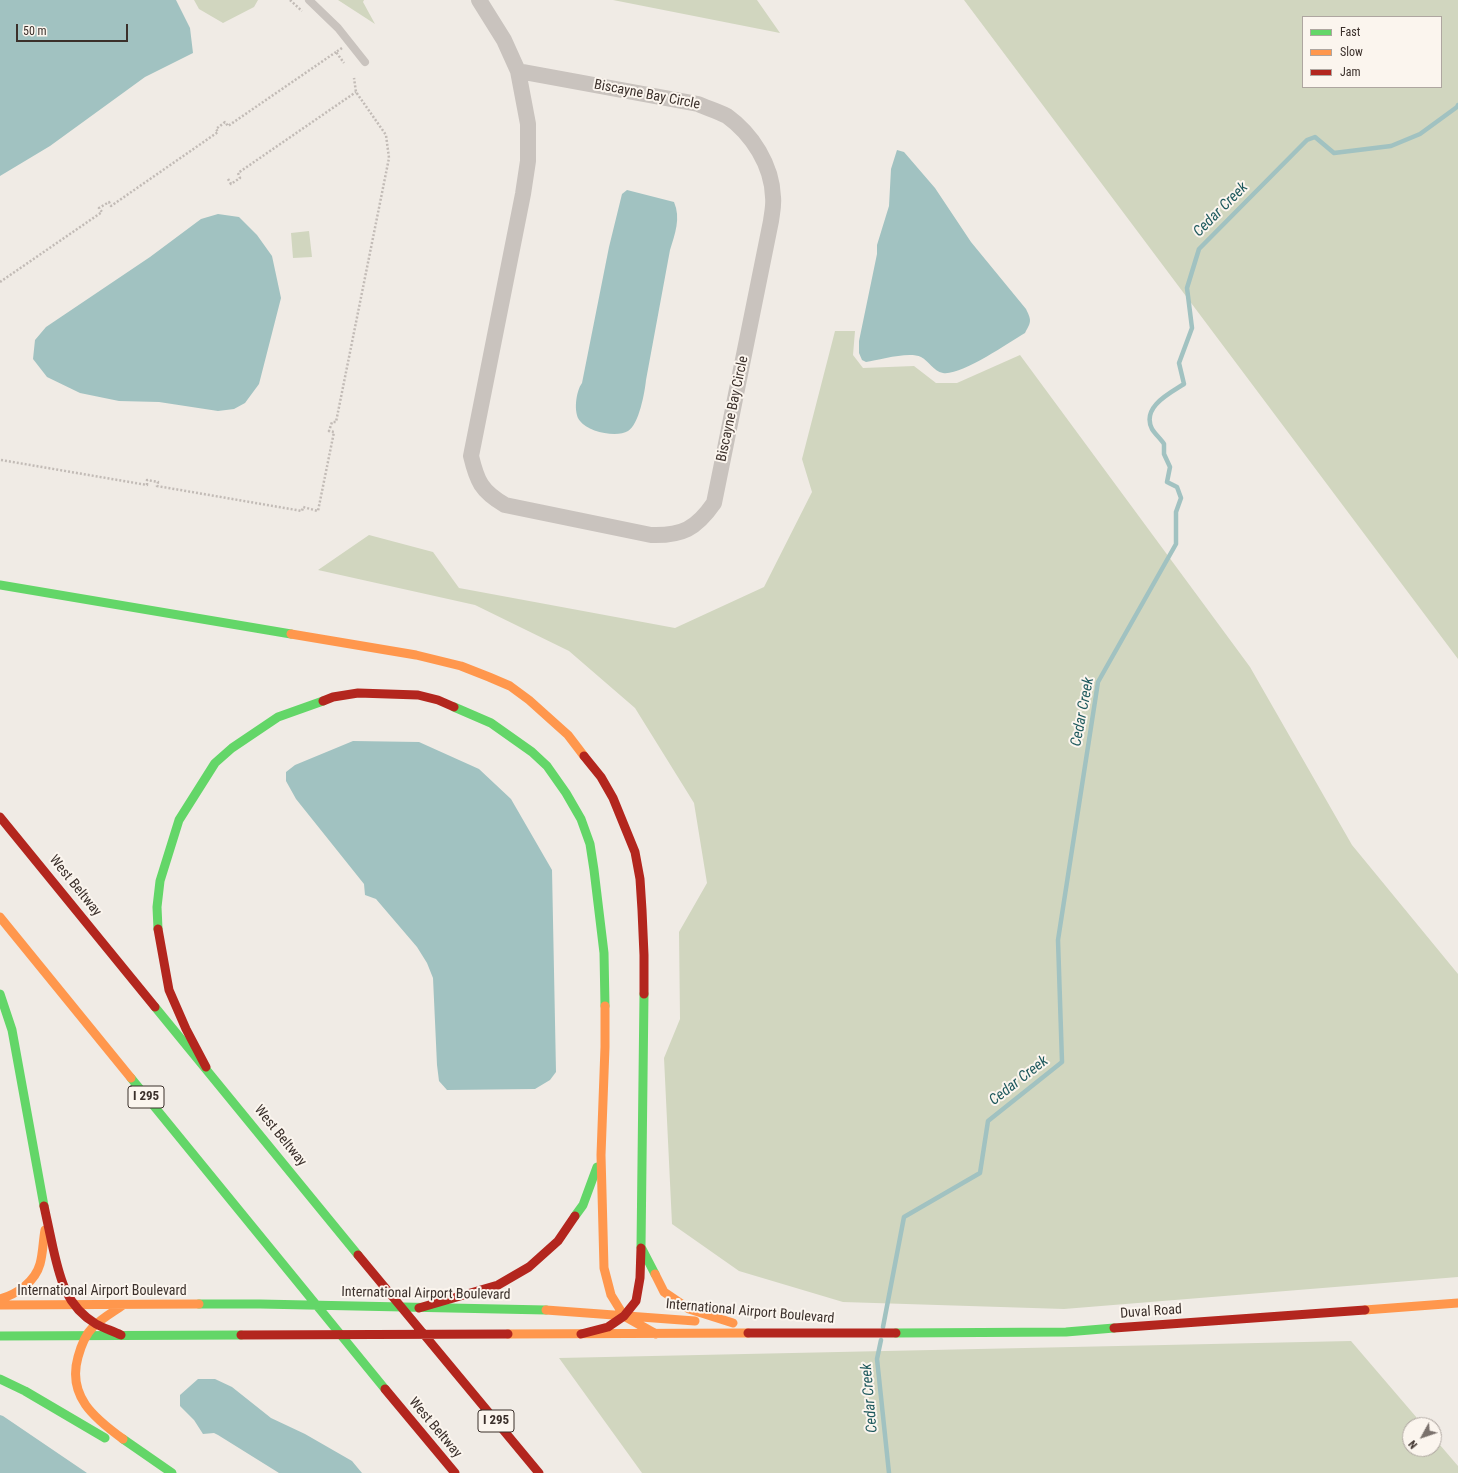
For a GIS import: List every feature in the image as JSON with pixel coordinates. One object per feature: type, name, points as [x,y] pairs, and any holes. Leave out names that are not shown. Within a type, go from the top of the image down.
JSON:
[{"type":"main road","points":[[0,585],[416,655],[461,666],[489,676],[510,686],[529,700],[568,735],[600,777],[612,798],[635,852],[640,879],[644,955],[642,1247],[640,1278],[636,1301],[624,1316],[608,1327],[581,1334]]},
{"type":"main road","points":[[206,1068],[186,1029],[169,990],[159,937],[157,907],[160,881],[179,820],[197,790],[216,763],[232,748],[258,729],[278,717],[333,697],[358,693],[418,695],[438,700],[491,723],[532,752],[547,766],[566,793],[581,819],[590,844],[604,953],[605,1047],[601,1155],[604,1268],[611,1295],[624,1316],[656,1334]]},
{"type":"main road","name":"West Beltway","points":[[0,817],[539,1473]]},
{"type":"main road","name":"West Beltway","points":[[0,917],[293,1277],[455,1473]]},
{"type":"main road","points":[[0,994],[12,1030],[46,1215],[59,1273],[65,1291],[74,1305],[96,1324],[121,1335]]},
{"type":"main road","points":[[419,1308],[498,1285],[529,1266],[558,1241],[583,1205],[601,1155]]},
{"type":"main road","points":[[0,1299],[7,1297],[26,1286],[39,1269],[46,1215]]},
{"type":"main road","points":[[642,1247],[664,1292],[689,1309],[733,1323]]},
{"type":"main road","name":"Duval Road","points":[[845,1334],[1066,1332],[1458,1303]]},
{"type":"main road","name":"International Airport Boulevard","points":[[0,1305],[260,1304],[546,1310],[809,1328],[845,1334]]},
{"type":"main road","points":[[123,1305],[96,1324],[86,1335],[75,1360],[74,1371],[77,1388],[86,1407],[103,1425],[172,1473]]},
{"type":"main road","name":"International Airport Boulevard","points":[[0,1336],[845,1334]]},
{"type":"main road","points":[[0,1379],[25,1391],[90,1430],[168,1473]]},
{"type":"street","points":[[480,0],[504,40],[518,71]]},
{"type":"street","name":"Biscayne Bay Circle","points":[[518,71],[698,104],[725,115],[744,130],[758,150],[768,172],[773,196],[772,215],[714,503],[703,518],[687,530],[669,535],[651,535],[505,505],[492,497],[481,486],[475,474],[471,456],[523,194],[528,161],[528,124],[518,71]]},
{"type":"lane","points":[[309,0],[338,28],[365,62]]},
{"type":"path","points":[[290,0],[303,12]]},
{"type":"path","points":[[0,282],[102,212],[99,208],[108,202],[111,206],[218,132],[216,129],[225,122],[228,126],[336,52],[343,47],[340,44]]},
{"type":"path","points":[[336,52],[344,63]]},
{"type":"path","points":[[1,460],[147,485],[147,480],[158,482],[157,486],[302,511],[303,507],[318,511],[334,432],[330,431],[332,422],[336,422],[389,158],[386,135],[356,92],[354,78]]},
{"type":"path","points":[[228,179],[231,184],[240,178],[238,173],[356,92]]},
{"type":"green space","points":[[194,0],[258,0],[254,7],[223,23],[199,9]]},
{"type":"green space","points":[[338,0],[364,0],[363,2],[375,24]]},
{"type":"green space","points":[[613,0],[757,0],[780,33]]},
{"type":"green space","points":[[964,0],[1458,0],[1458,659]]},
{"type":"green space","points":[[309,231],[312,257],[293,258],[291,233]]},
{"type":"green space","points":[[835,331],[855,331],[853,355],[863,368],[914,366],[936,383],[957,383],[1020,355],[1250,667],[1352,845],[1458,974],[1458,1277],[1064,1309],[843,1302],[739,1271],[672,1224],[664,1058],[680,1019],[679,932],[707,883],[694,803],[635,708],[569,651],[475,605],[318,570],[369,535],[433,552],[459,588],[675,628],[764,587],[812,492],[802,459]]},
{"type":"green space","points":[[1351,1341],[1416,1417],[1402,1417],[1402,1457],[1442,1457],[1442,1447],[1458,1466],[1458,1473],[642,1473],[559,1358]]},
{"type":"water","points":[[0,0],[176,0],[190,28],[193,53],[145,77],[50,146],[0,176]]},
{"type":"water","points":[[897,150],[904,152],[935,188],[971,242],[1026,309],[1030,319],[1030,324],[1025,333],[972,364],[951,373],[940,372],[924,359],[916,355],[902,355],[866,362],[862,360],[859,353],[859,341],[877,254],[877,245],[889,206],[891,169]]},
{"type":"water","points":[[627,190],[674,202],[677,220],[670,250],[641,407],[632,428],[623,433],[610,434],[596,431],[584,425],[578,417],[576,402],[578,391],[582,383],[609,247],[622,194]]},
{"type":"water","points":[[218,214],[239,217],[257,235],[272,256],[281,298],[259,384],[245,403],[234,409],[218,411],[159,402],[119,401],[80,393],[47,377],[33,359],[35,340],[46,327],[150,257],[201,219]]},
{"type":"water","points":[[353,741],[419,742],[479,769],[511,799],[552,870],[556,1072],[550,1080],[535,1089],[447,1090],[439,1081],[433,978],[427,963],[417,947],[376,899],[365,895],[364,884],[296,799],[286,781],[286,772],[295,765]]},
{"type":"water","points":[[198,1379],[215,1379],[232,1387],[271,1418],[305,1434],[352,1461],[362,1473],[279,1473],[218,1435],[214,1433],[203,1434],[194,1420],[180,1406],[180,1395]]},
{"type":"water","points":[[0,1415],[3,1416],[87,1473],[0,1473]]},
{"type":"waterway","name":"Cedar Creek","points":[[883,1327],[904,1217],[980,1173],[988,1121],[1062,1062],[1058,940],[1098,682],[1176,544],[1176,512],[1181,498],[1177,487],[1167,482],[1170,467],[1164,454],[1164,444],[1152,429],[1150,414],[1154,407],[1165,396],[1184,384],[1179,363],[1192,328],[1187,288],[1199,249],[1307,140],[1315,137],[1334,153],[1391,146],[1420,134],[1458,105]]},
{"type":"waterway","name":"Cedar Creek","points":[[881,1340],[877,1359],[889,1473]]},
{"type":"traffic: fast","points":[[0,585],[291,634]]},
{"type":"traffic: fast","points":[[158,929],[157,907],[160,881],[179,820],[215,763],[232,748],[278,717],[323,701]]},
{"type":"traffic: fast","points":[[454,707],[491,723],[532,752],[547,766],[566,793],[581,819],[590,844],[594,870],[604,953],[605,1006]]},
{"type":"traffic: fast","points":[[0,994],[12,1030],[44,1206]]},
{"type":"traffic: fast","points":[[644,994],[641,1247],[655,1274]]},
{"type":"traffic: fast","points":[[155,1007],[358,1255]]},
{"type":"traffic: fast","points":[[131,1078],[385,1389]]},
{"type":"traffic: fast","points":[[575,1216],[583,1205],[597,1167]]},
{"type":"traffic: fast","points":[[199,1304],[546,1310]]},
{"type":"traffic: fast","points":[[896,1333],[1066,1332],[1114,1328]]},
{"type":"traffic: fast","points":[[0,1336],[241,1335]]},
{"type":"traffic: fast","points":[[0,1379],[25,1391],[105,1438]]},
{"type":"traffic: fast","points":[[123,1439],[172,1473]]},
{"type":"traffic: slow","points":[[291,634],[416,655],[461,666],[489,677],[510,686],[529,700],[568,735],[584,756]]},
{"type":"traffic: slow","points":[[0,917],[131,1078]]},
{"type":"traffic: slow","points":[[605,1006],[601,1155],[604,1268],[611,1295],[624,1316],[656,1334]]},
{"type":"traffic: slow","points":[[0,1299],[13,1294],[30,1282],[38,1270],[41,1260],[45,1230]]},
{"type":"traffic: slow","points":[[655,1274],[664,1292],[689,1309],[733,1323]]},
{"type":"traffic: slow","points":[[1365,1310],[1458,1303]]},
{"type":"traffic: slow","points":[[0,1305],[199,1304]]},
{"type":"traffic: slow","points":[[123,1305],[100,1321],[88,1334],[80,1349],[76,1371],[76,1383],[80,1395],[86,1405],[102,1423],[123,1439]]},
{"type":"traffic: slow","points":[[546,1310],[695,1321]]},
{"type":"traffic: slow","points":[[508,1334],[748,1333]]},
{"type":"traffic: jam","points":[[323,701],[333,697],[358,693],[418,695],[438,700],[454,707]]},
{"type":"traffic: jam","points":[[584,756],[601,777],[613,798],[635,852],[640,879],[642,910],[644,994]]},
{"type":"traffic: jam","points":[[0,817],[155,1007]]},
{"type":"traffic: jam","points":[[158,929],[169,990],[186,1029],[206,1067]]},
{"type":"traffic: jam","points":[[44,1206],[58,1270],[71,1300],[86,1317],[96,1324],[121,1335]]},
{"type":"traffic: jam","points":[[419,1308],[498,1285],[529,1267],[558,1241],[575,1216]]},
{"type":"traffic: jam","points":[[581,1334],[608,1327],[624,1316],[636,1301],[640,1278],[641,1248]]},
{"type":"traffic: jam","points":[[358,1255],[539,1473]]},
{"type":"traffic: jam","points":[[1114,1328],[1365,1310]]},
{"type":"traffic: jam","points":[[748,1333],[896,1333]]},
{"type":"traffic: jam","points":[[241,1335],[508,1334]]},
{"type":"traffic: jam","points":[[385,1389],[455,1473]]}]
